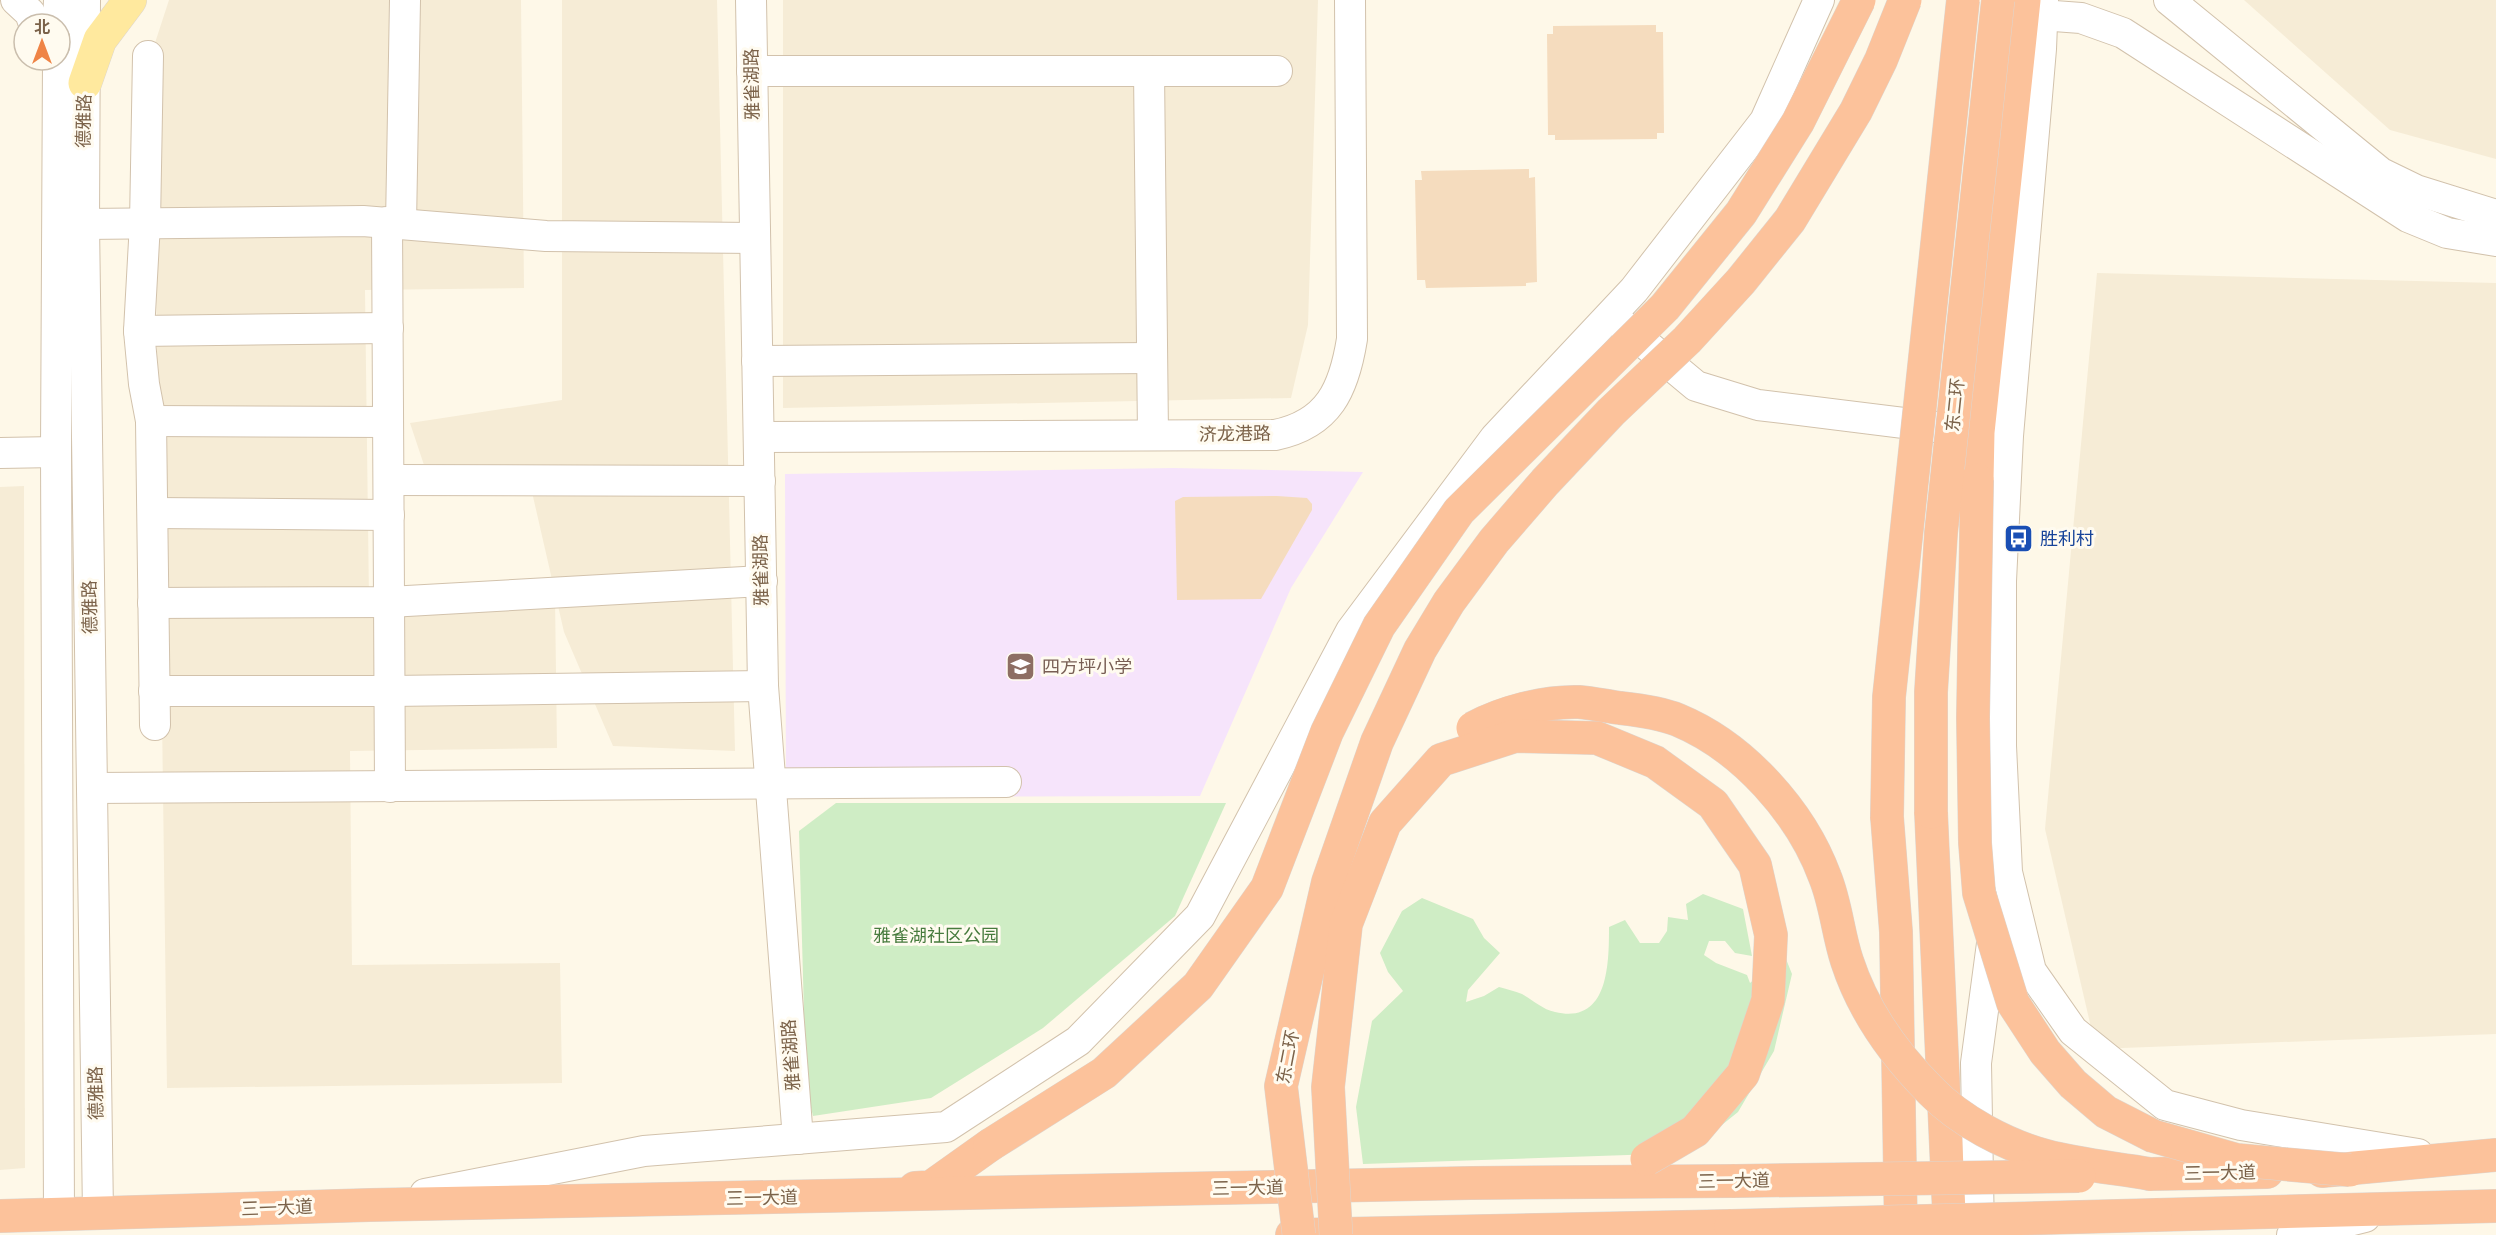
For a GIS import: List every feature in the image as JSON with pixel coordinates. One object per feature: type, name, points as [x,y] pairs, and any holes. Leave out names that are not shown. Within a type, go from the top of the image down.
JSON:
[{"type":"highway","points":[[695,1200],[931,1187],[990,1145],[1104,1073],[1198,986],[1267,888],[1327,732],[1379,626],[1459,511],[1665,307],[1741,213],[1798,122],[1859,0]]},
{"type":"highway","points":[[1328,882],[1377,742],[1420,650],[1449,603],[1494,542],[1545,482],[1611,412],[1687,340],[1741,280],[1790,220],[1857,111],[1905,0]]},
{"type":"highway","points":[[1902,1235],[1896,932],[1887,817],[1889,697],[1963,0]]},
{"type":"highway","name":"东二环","points":[[1950,1235],[1930,812],[1930,692],[1941,533],[1998,0]]},
{"type":"highway","points":[[2036,5],[1993,434],[1977,480],[1973,718],[1975,843],[1979,893],[1989,933],[2013,1003],[2045,1052],[2073,1084],[2106,1112],[2154,1136],[2237,1160],[2350,1170]]},
{"type":"highway","points":[[1328,882],[1390,783],[1427,753],[1485,722],[1535,707],[1578,702],[1677,720],[1710,738],[1754,773],[1784,803],[1808,838],[1826,878],[1847,962],[1864,998],[1885,1035],[1908,1067],[1933,1093],[1968,1120],[2000,1138],[2046,1156],[2150,1174]]},
{"type":"highway","points":[[1336,1235],[1328,1087],[1346,924],[1385,823],[1441,760],[1515,736],[1597,738],[1655,762],[1713,804],[1755,865],[1771,935],[1768,1000],[1743,1074],[1695,1131],[1647,1159],[1471,1183]]},
{"type":"highway","name":"东二环","points":[[1299,1235],[1281,1086],[1328,882]]},
{"type":"highway","name":"三一大道","points":[[0,1216],[370,1205],[1471,1183],[1735,1181],[2350,1170],[2457,1156],[2496,1155]]},
{"type":"highway","points":[[1292,1235],[2496,1206]]},
{"type":"highway","points":[[2189,1235],[2245,1212]]},
{"type":"highway","points":[[1680,1235],[1731,1226]]},
{"type":"main road","points":[[71,91],[100,40],[130,0]]},
{"type":"street","points":[[16,0],[29,12]]},
{"type":"street","name":"德雅路","points":[[59,1214],[56,452],[71,91],[85,0]]},
{"type":"street","points":[[390,787],[388,328],[405,0]]},
{"type":"street","name":"雅雀湖路","points":[[750,0],[764,686],[798,1138]]},
{"type":"street","name":"济龙港路","points":[[759,437],[1275,435],[1307,424],[1336,397],[1347,370],[1352,339],[1350,0]]},
{"type":"street","points":[[370,1205],[644,1151],[945,1126],[1078,1041],[1200,916],[1351,631],[1495,438],[1634,290],[1765,122],[1819,0]]},
{"type":"street","points":[[2169,0],[2381,173],[2415,190],[2496,215]]},
{"type":"street","points":[[2036,5],[2123,33],[2408,217],[2447,232],[2496,241]]},
{"type":"street","points":[[148,56],[145,223],[139,331],[151,420],[155,725]]},
{"type":"street","points":[[752,71],[1276,71]]},
{"type":"street","points":[[1149,71],[1153,435]]},
{"type":"street","points":[[56,72],[71,91]]},
{"type":"street","name":"德雅路","points":[[63,72],[71,91],[84,224],[98,1214]]},
{"type":"street","points":[[84,224],[394,223],[546,236],[755,238]]},
{"type":"street","points":[[1611,315],[1696,386],[1758,405],[1993,434],[2001,581],[2001,746],[2007,872],[2031,971],[2073,1031],[2165,1105],[2241,1125],[2399,1153],[2457,1156]]},
{"type":"street","points":[[139,331],[388,328]]},
{"type":"street","points":[[757,361],[1152,358]]},
{"type":"street","points":[[151,420],[388,422]]},
{"type":"street","points":[[0,453],[56,452]]},
{"type":"street","points":[[389,480],[760,481]]},
{"type":"street","points":[[153,513],[389,515]]},
{"type":"street","points":[[153,603],[389,602],[762,581]]},
{"type":"street","points":[[154,691],[390,691],[764,686]]},
{"type":"street","points":[[92,788],[1006,782]]},
{"type":"street","points":[[1979,1235],[1976,1063],[1998,900],[2007,872]]},
{"type":"street","points":[[2292,1235],[2406,1207]]},
{"type":"shaded area","points":[[169,0],[521,0],[524,288],[365,290],[369,600],[555,598],[557,748],[350,751],[352,965],[560,963],[562,1083],[167,1088],[153,49]]},
{"type":"shaded area","points":[[562,0],[717,0],[735,751],[613,746],[564,632],[529,479],[425,468],[410,423],[562,400]]},
{"type":"shaded area","points":[[783,0],[1318,0],[1308,325],[1291,398],[783,408]]},
{"type":"shaded area","points":[[2244,0],[2496,0],[2496,159],[2390,130]]},
{"type":"shaded area","points":[[2097,273],[2496,283],[2496,1034],[2096,1049],[2045,829]]},
{"type":"shaded area","name":"四方坪小学","points":[[1173,468],[1363,472],[1291,588],[1200,796],[786,797],[785,474]]},
{"type":"shaded area","points":[[24,486],[25,1168],[0,1170],[0,487]]},
{"type":"green space","name":"雅雀湖社区公园","points":[[836,803],[1226,803],[1175,916],[1043,1028],[931,1098],[813,1116],[806,1086],[799,831]]},
{"type":"green space","points":[[1703,894],[1743,909],[1752,956],[1735,953],[1725,941],[1709,941],[1704,955],[1716,963],[1747,975],[1750,983],[1784,954],[1792,974],[1774,1051],[1738,1112],[1687,1153],[1363,1164],[1356,1107],[1372,1021],[1403,991],[1388,972],[1380,953],[1402,911],[1422,898],[1473,919],[1484,938],[1500,953],[1468,990],[1466,1002],[1484,996],[1499,987],[1522,994],[1550,1011],[1573,1014],[1586,1009],[1596,1000],[1602,988],[1608,957],[1609,927],[1625,920],[1640,943],[1659,943],[1667,931],[1668,917],[1688,920],[1686,904]]},
{"type":"building","points":[[1656,25],[1656,32],[1663,32],[1664,133],[1657,133],[1657,139],[1555,140],[1555,135],[1548,135],[1547,34],[1553,34],[1553,26]]},
{"type":"building","points":[[1529,169],[1529,178],[1535,177],[1537,282],[1526,283],[1526,286],[1426,288],[1425,280],[1417,280],[1415,180],[1422,180],[1421,171]]},
{"type":"building","points":[[1183,497],[1307,498],[1312,504],[1312,510],[1261,599],[1177,600],[1175,501]]},
{"type":"place","name":"胜利村","points":[[2019,539]]},
{"type":"place","name":"四方坪小学","points":[[1021,667]]}]
